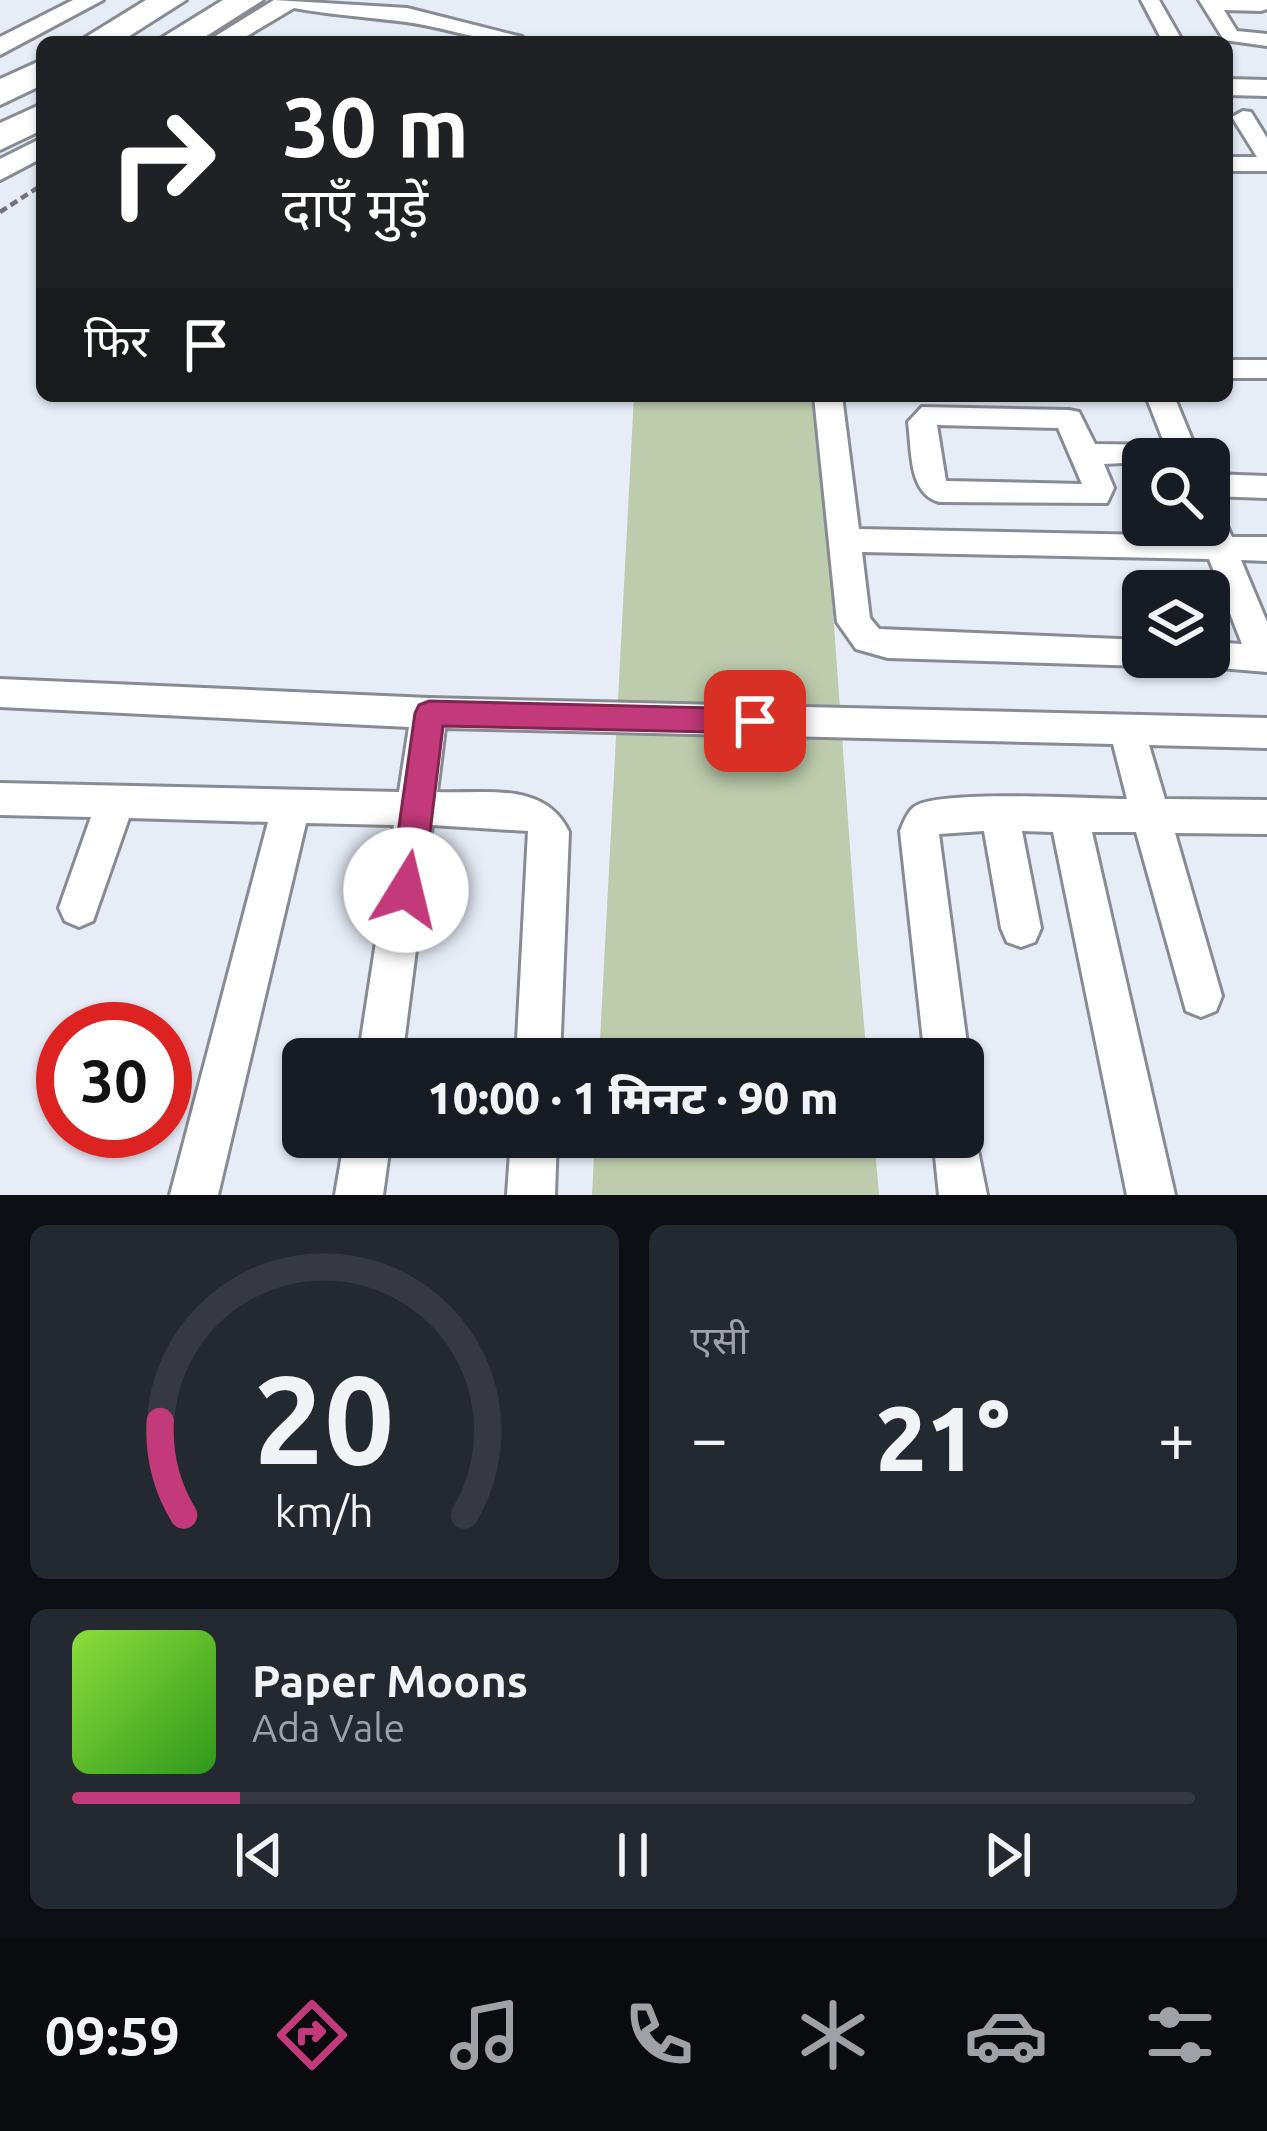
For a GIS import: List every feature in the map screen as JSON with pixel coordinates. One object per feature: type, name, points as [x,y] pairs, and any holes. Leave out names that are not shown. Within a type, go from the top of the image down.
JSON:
[{"type":"highway","points":[[106,36],[170,0]]},
{"type":"highway","points":[[183,36],[247,0]]},
{"type":"highway","points":[[0,94],[36,74]]},
{"type":"highway","points":[[0,139],[36,118]]},
{"type":"street","points":[[0,46],[91,0]]},
{"type":"street","points":[[229,36],[290,0],[406,15],[489,36]]},
{"type":"street","points":[[1150,0],[1170,36]]},
{"type":"street","points":[[1209,2],[1261,5],[1262,0]]},
{"type":"street","points":[[1209,2],[1231,36]]},
{"type":"street","points":[[352,8],[387,27],[422,36]]},
{"type":"street","points":[[1233,36],[1267,40]]},
{"type":"street","points":[[1233,70],[1265,85]]},
{"type":"street","points":[[1233,87],[1265,85]]},
{"type":"street","points":[[1246,117],[1267,154]]},
{"type":"street","points":[[0,171],[36,150]]},
{"type":"street","points":[[1233,164],[1267,164]]},
{"type":"street","points":[[1233,369],[1267,369]]},
{"type":"street","points":[[829,402],[854,622],[868,640],[1122,652]]},
{"type":"street","points":[[1162,402],[1177,438]]},
{"type":"street","points":[[988,406],[1069,419],[1099,488],[1096,495],[950,493],[932,485],[922,418],[988,406]]},
{"type":"street","points":[[1086,454],[1122,455]]},
{"type":"street","points":[[1230,486],[1267,487]]},
{"type":"street","points":[[1005,494],[1018,543]]},
{"type":"street","points":[[1230,537],[1267,548]]},
{"type":"street","points":[[845,540],[1018,543],[1122,538]]},
{"type":"street","points":[[1220,546],[1266,658],[1230,657]]},
{"type":"street","points":[[0,693],[429,713],[1267,733]]},
{"type":"street","points":[[383,1038],[420,805],[429,713]]},
{"type":"street","points":[[1127,730],[1201,996]]},
{"type":"street","points":[[0,799],[420,805],[524,811],[542,819],[550,832],[539,1038]]},
{"type":"street","points":[[80,908],[116,802]]},
{"type":"street","points":[[194,1195],[291,806]]},
{"type":"street","points":[[944,1038],[919,831],[928,818],[944,814],[1267,817]]},
{"type":"street","points":[[1000,815],[1021,928]]},
{"type":"street","points":[[1069,816],[1151,1195]]},
{"type":"street","points":[[359,1195],[365,1158]]},
{"type":"street","points":[[531,1195],[533,1158]]},
{"type":"street","points":[[959,1158],[963,1195]]},
{"type":"path","points":[[0,212],[36,189]]},
{"type":"green space","points":[[634,402],[816,402],[865,1038],[600,1038]]},
{"type":"green space","points":[[594,1158],[876,1158],[879,1195],[592,1195]]},
{"type":"route","points":[[406,890],[429,713],[755,721]]}]
